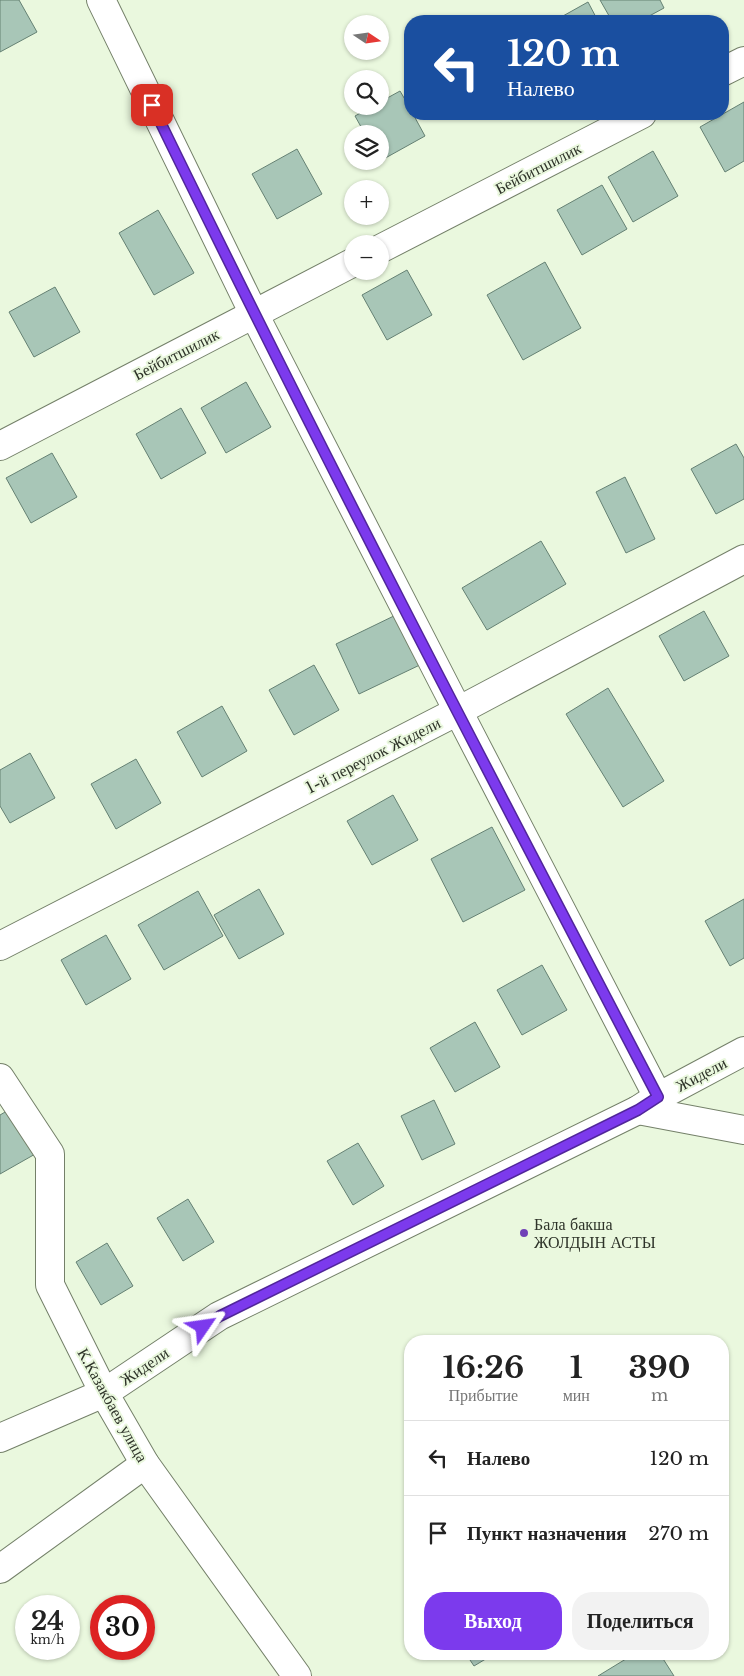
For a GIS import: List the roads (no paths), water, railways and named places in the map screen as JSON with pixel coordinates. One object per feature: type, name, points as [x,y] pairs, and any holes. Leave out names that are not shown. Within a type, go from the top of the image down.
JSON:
[{"type":"street","points":[[101,0],[254,314],[458,712],[648,1103],[744,1130]]},
{"type":"street","points":[[729,68],[744,61]]},
{"type":"street","name":"Бейбитшилик","points":[[389,244],[630,120]]},
{"type":"street","name":"Бейбитшилик","points":[[0,446],[344,267]]},
{"type":"street","name":"1-й переулок Жидели","points":[[0,946],[458,712],[744,559]]},
{"type":"street","name":"Жидели","points":[[0,1438],[104,1393],[220,1316],[648,1103],[744,1051]]},
{"type":"street","name":"К.Казакбаев улица","points":[[0,1078],[50,1154],[50,1285],[104,1393],[145,1464],[297,1676]]},
{"type":"street","points":[[0,1569],[145,1464]]},
{"type":"place","name":"Бала бакша ЖОЛДЫН АСТЫ","points":[[524,1233]]}]
